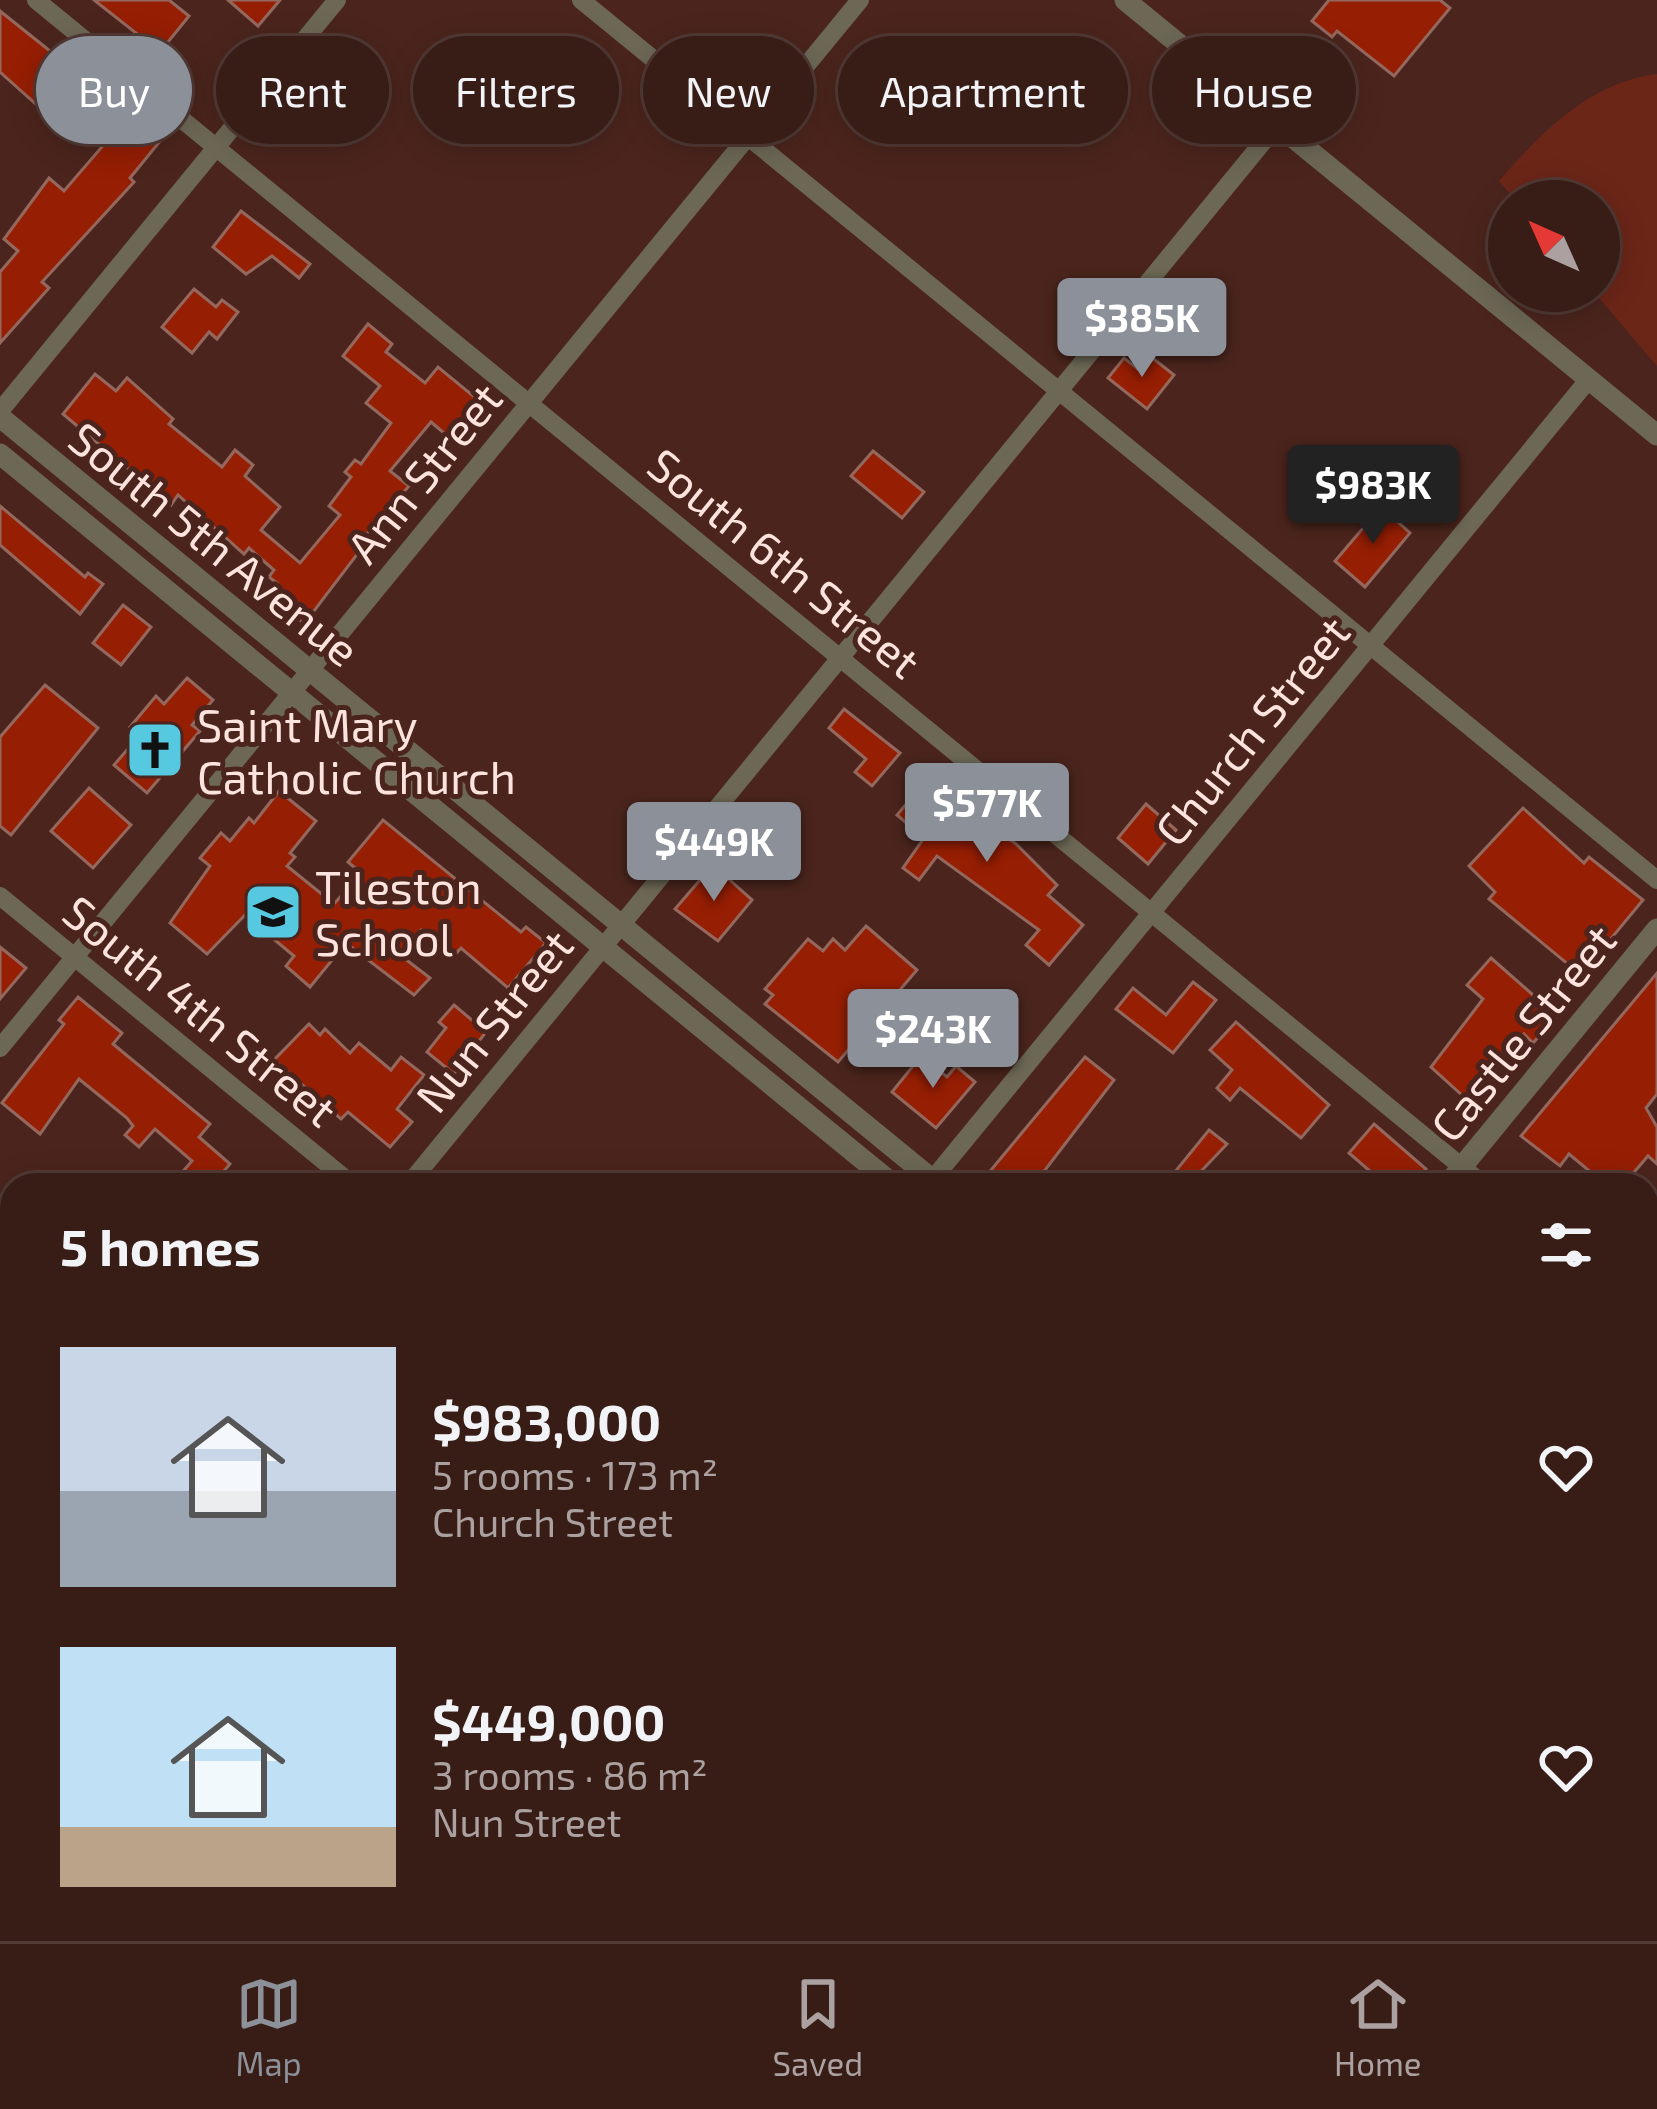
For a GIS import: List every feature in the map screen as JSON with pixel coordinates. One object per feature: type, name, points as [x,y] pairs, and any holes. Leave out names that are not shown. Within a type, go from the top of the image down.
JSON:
[{"type":"street","name":"South 6th Street","points":[[36,0],[1151,913],[1452,1173]]},
{"type":"street","points":[[0,414],[337,0]]},
{"type":"street","points":[[581,0],[643,50]]},
{"type":"street","name":"Ann Street","points":[[814,56],[860,0]]},
{"type":"street","points":[[1125,0],[1169,36]]},
{"type":"street","name":"Ann Street","points":[[0,1048],[741,144]]},
{"type":"street","points":[[758,144],[1657,880]]},
{"type":"street","name":"Nun Street","points":[[418,1173],[1261,144]]},
{"type":"street","points":[[1301,144],[1657,436]]},
{"type":"street","name":"Church Street","points":[[941,1173],[1588,380]]},
{"type":"street","name":"South 5th Avenue","points":[[0,414],[921,1173]]},
{"type":"street","name":"South 5th Avenue","points":[[0,454],[879,1173]]},
{"type":"street","name":"South 4th Street","points":[[0,896],[338,1173]]},
{"type":"street","name":"Castle Street","points":[[1457,1173],[1657,929]]},
{"type":"shaded area","points":[[1657,74],[1657,366],[1611,312],[1620,312],[1620,180],[1500,180],[1569,113],[1610,87]]},
{"type":"building","points":[[94,0],[169,0],[189,16],[173,36],[140,36]]},
{"type":"building","points":[[228,0],[280,0],[258,26]]},
{"type":"building","points":[[1329,0],[1440,0],[1450,8],[1394,76],[1356,46],[1356,36],[1337,31],[1331,36],[1312,21]]},
{"type":"building","points":[[0,11],[36,40],[36,104],[0,72]]},
{"type":"building","points":[[104,144],[158,144],[130,178],[134,182],[42,282],[49,288],[0,343],[0,272],[18,251],[4,239],[49,178],[64,191]]},
{"type":"building","points":[[241,211],[310,264],[299,278],[272,256],[246,274],[213,247]]},
{"type":"building","points":[[194,289],[216,307],[222,300],[238,312],[217,339],[209,332],[192,353],[162,327]]},
{"type":"building","points":[[368,324],[392,344],[386,352],[425,383],[438,367],[483,404],[452,440],[431,422],[390,471],[409,486],[358,544],[362,548],[304,624],[270,591],[277,583],[269,577],[274,570],[249,548],[244,554],[178,495],[171,505],[63,414],[95,374],[116,391],[127,378],[173,419],[169,424],[222,467],[235,450],[253,465],[245,476],[280,507],[261,530],[300,563],[340,515],[329,506],[351,477],[345,472],[355,460],[361,464],[391,423],[366,403],[380,386],[343,356]]},
{"type":"building","points":[[1150,356],[1174,375],[1147,409],[1108,378],[1124,358],[1139,370]]},
{"type":"building","points":[[873,451],[924,492],[902,518],[851,476]]},
{"type":"building","points":[[0,506],[85,577],[88,573],[103,584],[80,614],[0,545]]},
{"type":"building","points":[[1381,507],[1410,533],[1365,587],[1335,561]]},
{"type":"building","points":[[123,605],[151,627],[121,665],[93,643]]},
{"type":"building","name":"Saint Mary Catholic Church","points":[[187,678],[213,700],[192,725],[200,731],[147,793],[114,765],[140,735],[130,727],[156,696],[164,704]]},
{"type":"building","points":[[45,685],[98,728],[11,835],[0,826],[0,737]]},
{"type":"building","points":[[844,709],[900,753],[872,786],[855,772],[866,759],[829,728]]},
{"type":"building","points":[[929,777],[995,835],[998,831],[1016,844],[1057,885],[1048,895],[1083,925],[1049,965],[1026,945],[1039,930],[937,856],[919,880],[903,868],[924,838],[897,815]]},
{"type":"building","points":[[89,788],[131,825],[93,868],[51,831]]},
{"type":"building","points":[[279,791],[316,821],[290,853],[295,857],[287,866],[334,904],[361,873],[348,862],[383,820],[521,932],[526,927],[546,943],[508,988],[461,948],[453,957],[421,930],[400,955],[430,978],[414,995],[346,943],[310,987],[286,966],[294,956],[245,915],[207,954],[170,923],[210,866],[200,858],[221,833],[230,841],[249,818],[254,823]]},
{"type":"building","points":[[1146,804],[1176,830],[1148,864],[1118,838]]},
{"type":"building","points":[[1523,808],[1584,863],[1589,857],[1643,900],[1581,975],[1489,899],[1495,892],[1469,866]]},
{"type":"building","points":[[713,865],[752,900],[718,941],[675,909]]},
{"type":"building","points":[[866,926],[917,970],[838,1062],[765,1004],[773,995],[765,989],[808,939],[823,951],[833,939],[845,950]]},
{"type":"building","points":[[0,947],[26,968],[0,999]]},
{"type":"building","points":[[1491,958],[1557,1016],[1533,1043],[1524,1034],[1490,1073],[1499,1082],[1475,1107],[1431,1067],[1483,999],[1467,985]]},
{"type":"building","points":[[1657,973],[1657,1094],[1646,1108],[1657,1127],[1657,1164],[1648,1156],[1633,1173],[1592,1173],[1569,1154],[1560,1166],[1521,1136]]},
{"type":"building","points":[[1193,982],[1216,1000],[1173,1053],[1116,1009],[1133,988],[1166,1015]]},
{"type":"building","points":[[78,997],[122,1033],[113,1044],[210,1124],[199,1137],[230,1164],[222,1173],[182,1173],[192,1161],[155,1129],[139,1147],[125,1135],[133,1126],[127,1118],[79,1079],[40,1134],[2,1103],[64,1024],[59,1020]]},
{"type":"building","points":[[454,1005],[486,1032],[454,1074],[427,1052],[446,1028],[439,1022]]},
{"type":"building","points":[[1236,1022],[1329,1105],[1301,1138],[1240,1088],[1230,1100],[1217,1088],[1232,1070],[1210,1050]]},
{"type":"building","points":[[309,1024],[320,1035],[325,1029],[350,1053],[359,1043],[391,1070],[401,1057],[424,1075],[397,1109],[412,1122],[390,1147],[348,1112],[341,1119],[274,1060]]},
{"type":"building","points":[[921,1056],[947,1077],[956,1066],[975,1082],[936,1128],[892,1092]]},
{"type":"building","points":[[1085,1057],[1114,1080],[1045,1170],[1049,1173],[988,1173]]},
{"type":"building","points":[[1374,1124],[1426,1169],[1423,1173],[1372,1173],[1349,1153]]},
{"type":"building","points":[[1209,1130],[1227,1144],[1199,1173],[1174,1173]]},
{"type":"place","name":"Saint Mary Catholic Church","points":[[155,750]]},
{"type":"place","name":"Tileston School","points":[[273,912]]}]
